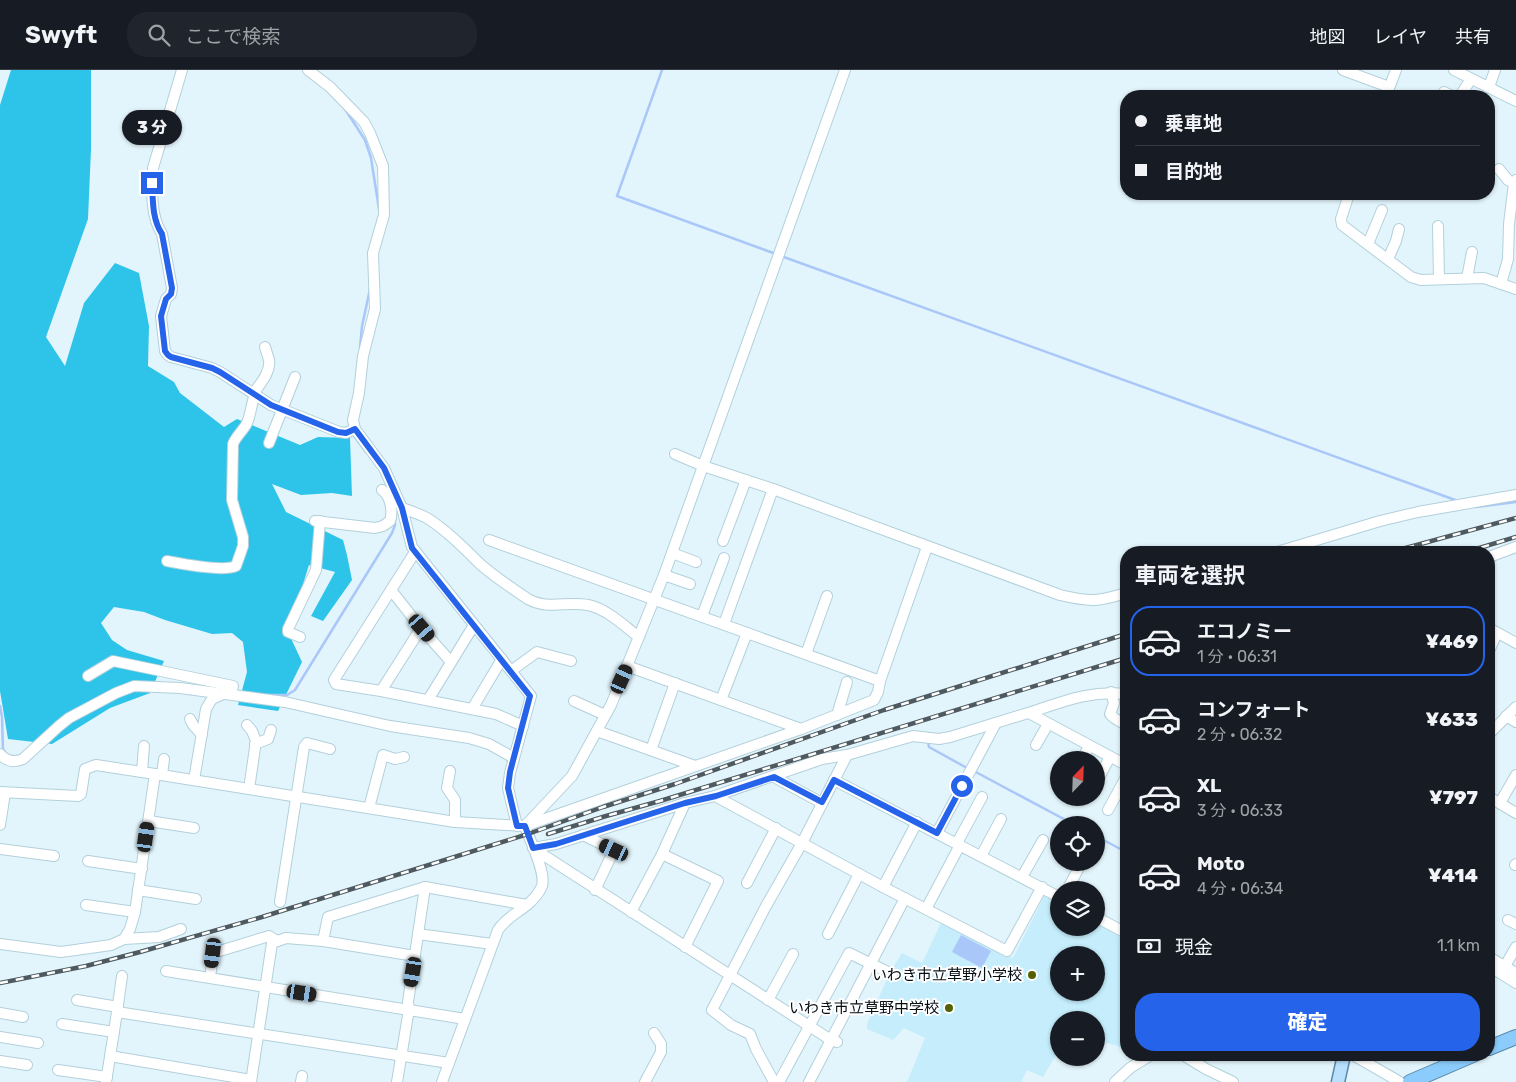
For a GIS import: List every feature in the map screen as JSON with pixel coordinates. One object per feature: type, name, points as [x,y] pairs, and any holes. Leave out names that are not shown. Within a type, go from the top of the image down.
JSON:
[{"type":"highway","points":[[1495,1046],[1516,1037]]},
{"type":"highway","points":[[1410,1082],[1459,1061]]},
{"type":"main road","points":[[1338,1082],[1343,1061]]},
{"type":"street","points":[[182,70],[153,168],[152,183],[154,216],[162,234],[172,288],[171,294],[166,299],[161,316],[165,351],[171,357],[207,366],[220,372],[282,410],[338,432],[346,433],[353,430]]},
{"type":"street","points":[[308,70],[330,87],[364,122],[383,166],[384,215],[373,253],[375,309],[363,356],[353,430],[384,468],[402,508],[412,548],[530,696],[510,772],[508,788],[521,826],[540,863],[542,885],[538,893],[527,905],[504,921],[498,930],[442,1082]]},
{"type":"street","points":[[521,826],[572,776],[605,715],[628,666],[664,575],[846,70]]},
{"type":"street","points":[[1343,70],[1384,90]]},
{"type":"street","points":[[1389,90],[1396,70]]},
{"type":"street","points":[[1454,70],[1494,90]]},
{"type":"street","points":[[1488,87],[1495,70]]},
{"type":"street","points":[[1464,90],[1471,78]]},
{"type":"street","points":[[1495,90],[1516,100]]},
{"type":"street","points":[[1500,169],[1508,180],[1515,182],[1509,224],[1508,259],[1501,284]]},
{"type":"street","points":[[1348,200],[1341,216],[1342,225],[1416,279],[1484,278],[1516,289]]},
{"type":"street","points":[[1368,244],[1382,210]]},
{"type":"street","points":[[1438,226],[1439,279]]},
{"type":"street","points":[[1388,259],[1399,229]]},
{"type":"street","points":[[1468,278],[1472,252]]},
{"type":"street","points":[[167,562],[223,568],[236,566],[243,546],[232,500],[233,444],[235,438],[247,424],[254,394],[269,366],[269,357],[265,348]]},
{"type":"street","points":[[269,443],[295,378]]},
{"type":"street","points":[[675,454],[703,466],[773,489],[1060,595],[1090,601],[1103,600],[1120,595]]},
{"type":"street","points":[[723,541],[746,480]]},
{"type":"street","points":[[724,624],[773,489]]},
{"type":"street","points":[[300,637],[288,632],[288,628],[316,570],[317,521],[375,528],[383,526],[390,521],[392,512],[382,490]]},
{"type":"street","points":[[1297,546],[1380,521],[1418,512],[1516,495]]},
{"type":"street","points":[[402,508],[435,523],[481,564],[537,604],[580,604],[598,608],[638,638]]},
{"type":"street","points":[[391,518],[405,519]]},
{"type":"street","points":[[489,540],[880,681]]},
{"type":"street","points":[[0,824],[2,793],[78,796],[81,794],[85,769],[96,765],[455,822],[521,826],[801,729],[874,700],[927,547]]},
{"type":"street","points":[[1495,555],[1516,547]]},
{"type":"street","points":[[415,552],[334,680],[336,684],[496,714],[523,726]]},
{"type":"street","points":[[672,553],[696,562]]},
{"type":"street","points":[[702,616],[724,558]]},
{"type":"street","points":[[664,575],[690,584]]},
{"type":"street","points":[[391,590],[451,662]]},
{"type":"street","points":[[806,654],[827,596]]},
{"type":"street","points":[[428,700],[474,624]]},
{"type":"street","points":[[381,691],[422,628]]},
{"type":"street","points":[[1495,632],[1516,643]]},
{"type":"street","points":[[721,700],[747,633]]},
{"type":"street","points":[[511,671],[537,652],[571,661]]},
{"type":"street","points":[[472,709],[502,659]]},
{"type":"street","points":[[88,676],[114,661],[232,686],[227,694],[212,699],[206,709],[194,780]]},
{"type":"street","points":[[628,666],[801,729]]},
{"type":"street","points":[[837,715],[848,682]]},
{"type":"street","points":[[651,750],[675,683]]},
{"type":"street","points":[[0,754],[8,760],[16,762],[23,759],[70,718],[134,686],[180,688],[284,702],[390,726],[469,738],[489,744],[514,758]]},
{"type":"street","points":[[1111,692],[1114,703],[1110,714],[1120,722]]},
{"type":"street","points":[[533,848],[556,844],[685,803],[716,796],[822,759],[847,755],[913,736],[939,739],[950,737],[1054,704],[1097,693],[1120,693]]},
{"type":"street","points":[[574,702],[605,715]]},
{"type":"street","points":[[1495,728],[1516,707]]},
{"type":"street","points":[[1029,713],[1120,762]]},
{"type":"street","points":[[1506,716],[1516,722]]},
{"type":"street","points":[[190,719],[192,726],[202,735]]},
{"type":"street","points":[[937,833],[996,723]]},
{"type":"street","points":[[1036,745],[1048,724]]},
{"type":"street","points":[[248,725],[256,741],[250,789]]},
{"type":"street","points":[[255,744],[268,739],[272,730]]},
{"type":"street","points":[[597,730],[695,766]]},
{"type":"street","points":[[280,902],[304,747],[307,743],[330,749]]},
{"type":"street","points":[[142,772],[144,746]]},
{"type":"street","points":[[1087,751],[1090,746]]},
{"type":"street","points":[[369,808],[383,755],[395,759],[404,758]]},
{"type":"street","points":[[774,1082],[750,1034],[731,1025],[712,1010],[847,755]]},
{"type":"street","points":[[1105,766],[1110,757]]},
{"type":"street","points":[[124,939],[135,912],[149,821],[158,775],[164,759]]},
{"type":"street","points":[[450,771],[447,788],[455,800],[455,822]]},
{"type":"street","points":[[1500,803],[1516,775]]},
{"type":"street","points":[[774,777],[822,802]]},
{"type":"street","points":[[834,780],[1050,892]]},
{"type":"street","points":[[1108,810],[1120,788]]},
{"type":"street","points":[[716,796],[883,887],[1007,951],[1042,887]]},
{"type":"street","points":[[926,909],[982,797]]},
{"type":"street","points":[[1495,800],[1516,813]]},
{"type":"street","points":[[631,912],[662,854],[685,803]]},
{"type":"street","points":[[980,856],[1000,819]]},
{"type":"street","points":[[149,821],[194,828]]},
{"type":"street","points":[[883,887],[917,822]]},
{"type":"street","points":[[747,883],[776,828]]},
{"type":"street","points":[[583,835],[614,850],[596,890]]},
{"type":"street","points":[[1022,877],[1043,840]]},
{"type":"street","points":[[533,848],[730,977],[834,1041]]},
{"type":"street","points":[[0,849],[54,856]]},
{"type":"street","points":[[662,854],[718,881],[685,947]]},
{"type":"street","points":[[88,861],[142,869]]},
{"type":"street","points":[[828,934],[859,874]]},
{"type":"street","points":[[323,941],[328,917],[425,887],[527,905]]},
{"type":"street","points":[[397,1082],[409,1009],[408,1002],[425,887]]},
{"type":"street","points":[[138,890],[196,899]]},
{"type":"street","points":[[809,1082],[834,1041],[871,963],[905,898]]},
{"type":"street","points":[[86,905],[135,912]]},
{"type":"street","points":[[1105,922],[1120,930]]},
{"type":"street","points":[[0,944],[61,952],[111,945],[124,939],[159,937],[181,929]]},
{"type":"street","points":[[418,934],[492,944]]},
{"type":"street","points":[[211,971],[213,953],[269,936],[277,941]]},
{"type":"street","points":[[110,1056],[251,1081],[272,943],[286,938],[323,941],[415,956]]},
{"type":"street","points":[[1508,970],[1516,947]]},
{"type":"street","points":[[779,1082],[849,953],[892,974]]},
{"type":"street","points":[[768,1000],[793,954]]},
{"type":"street","points":[[1495,961],[1508,970],[1516,983]]},
{"type":"street","points":[[1495,967],[1508,970]]},
{"type":"street","points":[[166,971],[465,1019]]},
{"type":"street","points":[[58,1070],[106,1079],[122,976]]},
{"type":"street","points":[[77,1000],[258,1034],[449,1063]]},
{"type":"street","points":[[0,1013],[23,1017]]},
{"type":"street","points":[[62,1024],[114,1032]]},
{"type":"street","points":[[645,1082],[661,1052],[661,1044],[654,1033]]},
{"type":"street","points":[[0,1036],[38,1043]]},
{"type":"street","points":[[0,1061],[27,1065]]},
{"type":"street","points":[[1115,1082],[1130,1068],[1141,1061]]},
{"type":"street","points":[[1193,1061],[1233,1082]]},
{"type":"street","points":[[1363,1061],[1400,1082]]},
{"type":"shaded area","points":[[11,70],[91,70],[91,149],[88,219],[46,337],[65,366],[84,303],[115,263],[139,273],[149,326],[148,366],[174,382],[180,393],[224,427],[237,419],[300,445],[318,437],[350,438],[352,496],[332,493],[301,495],[272,484],[286,512],[343,540],[352,580],[323,621],[311,616],[335,572],[309,565],[288,632],[302,662],[278,711],[238,705],[247,672],[243,642],[232,633],[212,634],[144,612],[114,607],[101,623],[112,640],[127,650],[164,661],[150,693],[110,708],[52,744],[8,739],[0,691],[0,105]]},
{"type":"shaded area","name":"いわき市立草野中学校","points":[[1045,895],[1050,898],[1050,936],[1105,936],[1105,927],[1120,936],[1120,1048],[1105,1042],[1105,1011],[1050,1011],[1050,1065],[1043,1077],[1027,1070],[1021,1082],[907,1082],[925,1038],[904,1028],[893,1040],[867,1029],[867,1024],[890,972],[902,953],[922,963],[941,923],[1013,958]]},
{"type":"shaded area","points":[[961,935],[991,951],[982,968],[952,952]]},
{"type":"waterway","points":[[662,70],[617,196],[776,254]]},
{"type":"waterway","points":[[345,109],[365,140],[371,158],[379,209]]},
{"type":"waterway","points":[[781,256],[1458,501]]},
{"type":"waterway","points":[[360,347],[362,326],[370,289]]},
{"type":"waterway","points":[[354,436],[366,452]]},
{"type":"waterway","points":[[1472,506],[1516,502]]},
{"type":"waterway","points":[[268,695],[287,695],[295,690],[392,533],[395,519]]},
{"type":"waterway","points":[[0,706],[3,749],[5,752]]},
{"type":"waterway","points":[[928,742],[929,747],[967,768]]},
{"type":"waterway","points":[[972,770],[1058,816]]},
{"type":"waterway","points":[[1105,841],[1120,849]]},
{"type":"railway","points":[[1413,546],[1516,518]]},
{"type":"railway","points":[[1486,546],[1516,537]]},
{"type":"railway","points":[[0,983],[86,966],[262,917],[528,834],[884,710],[1120,636]]},
{"type":"railway","points":[[548,834],[1120,660]]},
{"type":"place","name":"いわき市立草野小学校","points":[[1032,975]]},
{"type":"place","name":"いわき市立草野中学校","points":[[949,1008]]},
{"type":"route","points":[[152,183],[154,216],[162,234],[172,288],[171,294],[166,299],[161,316],[165,351],[171,357],[207,366],[220,372],[271,405],[338,432],[346,433],[355,429],[384,468],[402,508],[412,548],[530,696],[510,772],[508,788],[517,826],[525,826],[533,848],[556,844],[774,777],[822,802],[834,780],[937,833],[962,786]]}]
